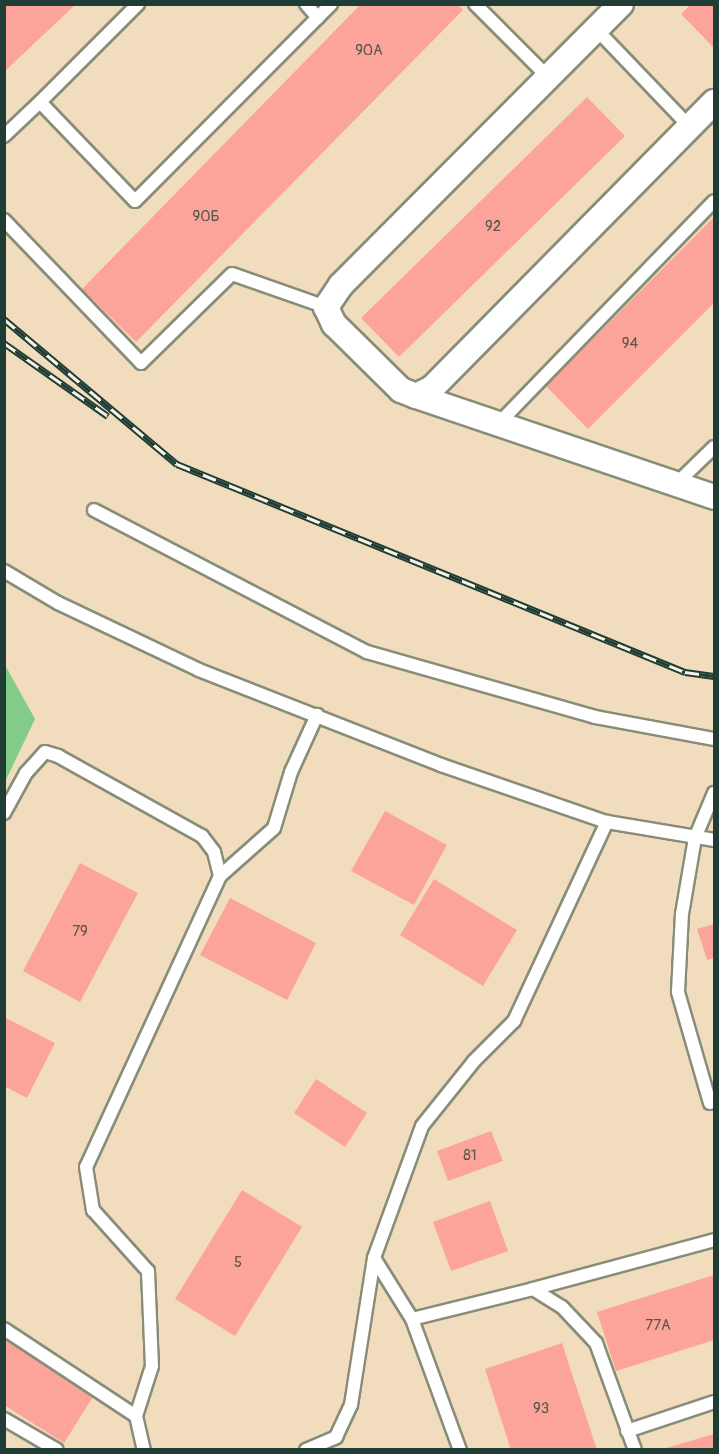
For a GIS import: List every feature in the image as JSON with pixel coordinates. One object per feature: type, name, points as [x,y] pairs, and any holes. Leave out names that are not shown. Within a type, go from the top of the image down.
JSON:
[{"type":"street","points":[[621,4],[550,79],[341,285],[326,307],[334,324],[400,390],[714,497]]},
{"type":"street","points":[[416,396],[432,388],[714,102]]},
{"type":"lane","points":[[4,136],[138,4]]},
{"type":"lane","points":[[306,4],[318,18]]},
{"type":"lane","points":[[40,102],[135,201],[332,4]]},
{"type":"lane","points":[[475,4],[550,79]]},
{"type":"lane","points":[[597,30],[690,127]]},
{"type":"lane","points":[[498,424],[714,201]]},
{"type":"lane","points":[[4,220],[141,363],[232,274],[326,307]]},
{"type":"lane","points":[[676,484],[714,447]]},
{"type":"lane","points":[[94,510],[367,652],[595,717],[714,739]]},
{"type":"lane","points":[[4,572],[58,603],[199,670],[441,765],[607,822],[714,840]]},
{"type":"lane","points":[[144,1449],[136,1416],[152,1366],[148,1270],[93,1210],[86,1167],[220,876],[274,828],[291,772],[316,715]]},
{"type":"lane","points":[[4,813],[26,773],[45,752],[58,756],[202,836],[214,852],[220,876]]},
{"type":"lane","points":[[710,1103],[678,992],[682,914],[695,838],[714,793]]},
{"type":"lane","points":[[306,1449],[336,1437],[351,1405],[374,1258],[422,1126],[474,1061],[514,1021],[607,822]]},
{"type":"lane","points":[[412,1319],[714,1240]]},
{"type":"lane","points":[[374,1258],[412,1319],[459,1449]]},
{"type":"lane","points":[[533,1289],[562,1307],[596,1343],[634,1449]]},
{"type":"lane","points":[[4,1329],[136,1416]]},
{"type":"lane","points":[[627,1431],[714,1402]]},
{"type":"lane","points":[[4,1419],[57,1449]]},
{"type":"green space","points":[[5,665],[35,719],[4,782]]},
{"type":"building","points":[[4,4],[76,4],[4,72]]},
{"type":"building","points":[[361,4],[458,4],[463,10],[136,342],[82,289]]},
{"type":"building","points":[[691,4],[714,4],[714,48],[681,14]]},
{"type":"building","points":[[587,97],[625,136],[399,357],[361,318]]},
{"type":"building","points":[[714,217],[714,303],[588,429],[546,386]]},
{"type":"building","points":[[385,811],[447,845],[414,905],[351,871]]},
{"type":"building","points":[[80,863],[138,893],[80,1002],[23,971]]},
{"type":"building","points":[[434,879],[517,930],[483,986],[400,935]]},
{"type":"building","points":[[230,898],[316,943],[287,1000],[200,955]]},
{"type":"building","points":[[714,924],[714,958],[707,960],[697,929]]},
{"type":"building","points":[[4,1017],[55,1043],[27,1098],[4,1086]]},
{"type":"building","points":[[316,1079],[367,1113],[345,1147],[294,1113]]},
{"type":"building","points":[[491,1131],[503,1161],[448,1181],[437,1151]]},
{"type":"building","points":[[242,1190],[302,1227],[235,1336],[175,1299]]},
{"type":"building","points":[[490,1201],[508,1251],[451,1271],[433,1222]]},
{"type":"building","points":[[714,1275],[714,1340],[616,1371],[597,1312]]},
{"type":"building","points":[[4,1335],[96,1392],[64,1443],[4,1405]]},
{"type":"building","points":[[562,1343],[597,1450],[511,1450],[485,1369]]},
{"type":"building","points":[[714,1434],[714,1450],[663,1450],[663,1449]]},
{"type":"railway","points":[[4,319],[177,464],[685,672],[714,676]]},
{"type":"railway","points":[[4,343],[108,416]]}]
